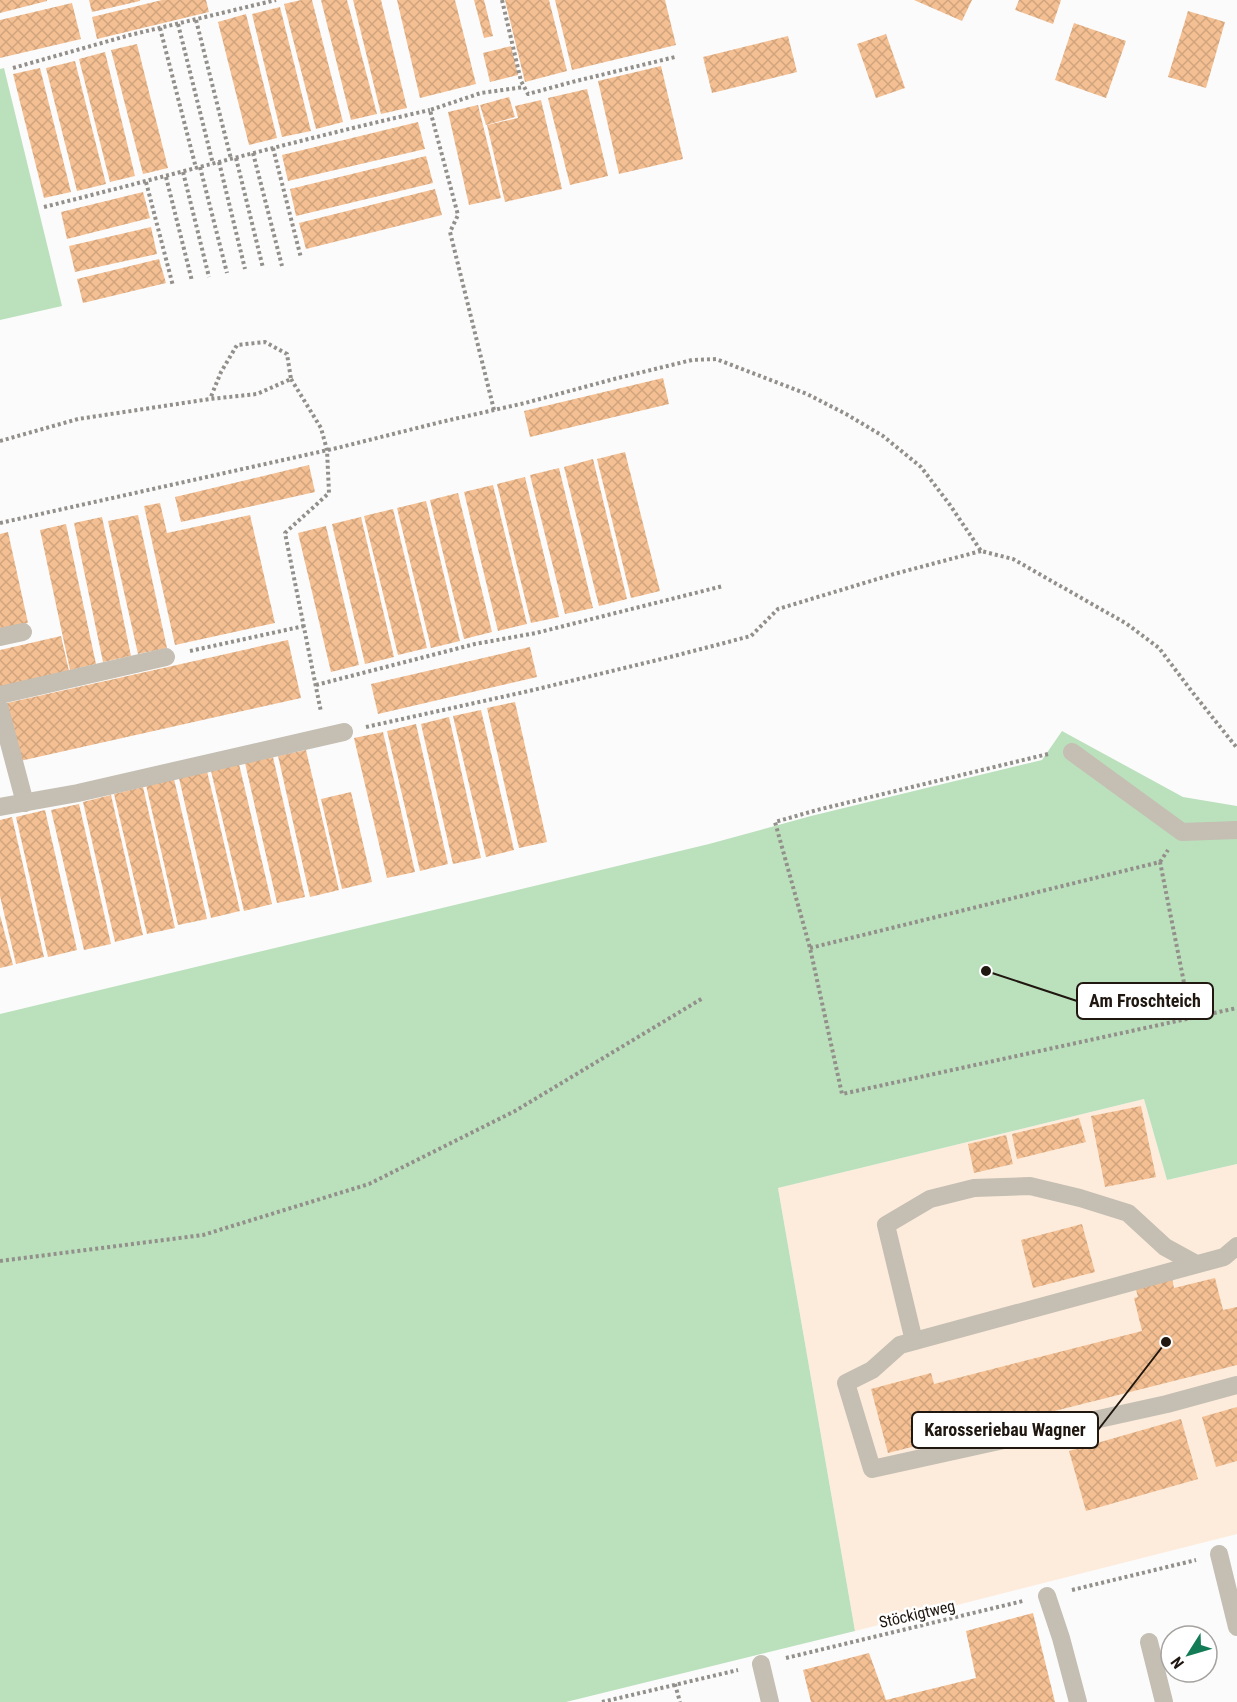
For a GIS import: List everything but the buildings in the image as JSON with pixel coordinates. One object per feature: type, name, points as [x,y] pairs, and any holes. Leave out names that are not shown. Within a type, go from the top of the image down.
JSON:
[{"type":"lane","points":[[0,637],[23,632]]},
{"type":"lane","points":[[0,695],[166,657]]},
{"type":"lane","points":[[0,709],[26,803]]},
{"type":"lane","points":[[0,807],[78,793],[344,732]]},
{"type":"lane","points":[[1072,752],[1182,832],[1237,830]]},
{"type":"lane","points":[[914,1341],[886,1225],[930,1199],[974,1188],[1029,1186],[1080,1198],[1128,1213],[1165,1246],[1196,1264]]},
{"type":"lane","points":[[1237,1246],[1224,1257],[900,1345],[872,1370],[846,1383],[872,1468],[1134,1411],[1237,1385]]},
{"type":"lane","points":[[1219,1554],[1237,1627]]},
{"type":"lane","points":[[1047,1596],[1078,1702]]},
{"type":"lane","points":[[1149,1642],[1164,1702]]},
{"type":"lane","points":[[761,1664],[770,1702]]},
{"type":"path","points":[[13,68],[160,28],[276,0]]},
{"type":"path","points":[[502,0],[521,81],[528,94],[572,81],[675,57]]},
{"type":"path","points":[[196,20],[263,268]]},
{"type":"path","points":[[178,24],[213,164]]},
{"type":"path","points":[[160,28],[227,273]]},
{"type":"path","points":[[45,207],[430,110],[481,93],[524,87]]},
{"type":"path","points":[[430,110],[458,215],[450,232],[494,410]]},
{"type":"path","points":[[273,148],[301,258]]},
{"type":"path","points":[[253,153],[282,266]]},
{"type":"path","points":[[219,162],[245,269]]},
{"type":"path","points":[[183,172],[209,277]]},
{"type":"path","points":[[166,177],[192,281]]},
{"type":"path","points":[[146,182],[173,286]]},
{"type":"path","points":[[210,399],[221,372],[237,345],[265,342],[287,354],[291,379],[321,428],[327,450],[329,493],[285,533],[325,736]]},
{"type":"path","points":[[0,523],[327,450],[692,360],[716,359],[807,394],[883,436],[921,467],[981,551]]},
{"type":"path","points":[[0,441],[78,419],[257,394],[291,379]]},
{"type":"path","points":[[344,732],[540,688],[751,636],[778,609],[981,551],[1013,559],[1127,624],[1160,648],[1237,748]]},
{"type":"path","points":[[316,685],[475,644],[536,633],[723,586]]},
{"type":"path","points":[[166,657],[304,626]]},
{"type":"path","points":[[1072,752],[1051,753],[775,822],[810,948],[842,1094],[1237,1008]]},
{"type":"path","points":[[810,948],[1160,862],[1191,1018]]},
{"type":"path","points":[[0,1261],[203,1235],[369,1184],[515,1111],[703,999]]},
{"type":"path","name":"Stöckigtweg","points":[[602,1702],[1219,1554]]},
{"type":"path","points":[[675,1684],[680,1702]]},
{"type":"shaded area","points":[[1144,1099],[1167,1180],[1237,1164],[1237,1534],[855,1631],[778,1188]]},
{"type":"green space","points":[[4,68],[62,306],[0,320],[0,69]]},
{"type":"green space","points":[[1062,731],[1183,797],[1237,806],[1237,1164],[1167,1180],[1144,1099],[778,1188],[855,1631],[566,1702],[0,1702],[0,1014],[709,844],[811,816],[1042,760]]},
{"type":"place","name":"Am Froschteich","points":[[986,971]]},
{"type":"place","name":"Karosseriebau Wagner","points":[[1166,1342]]}]
